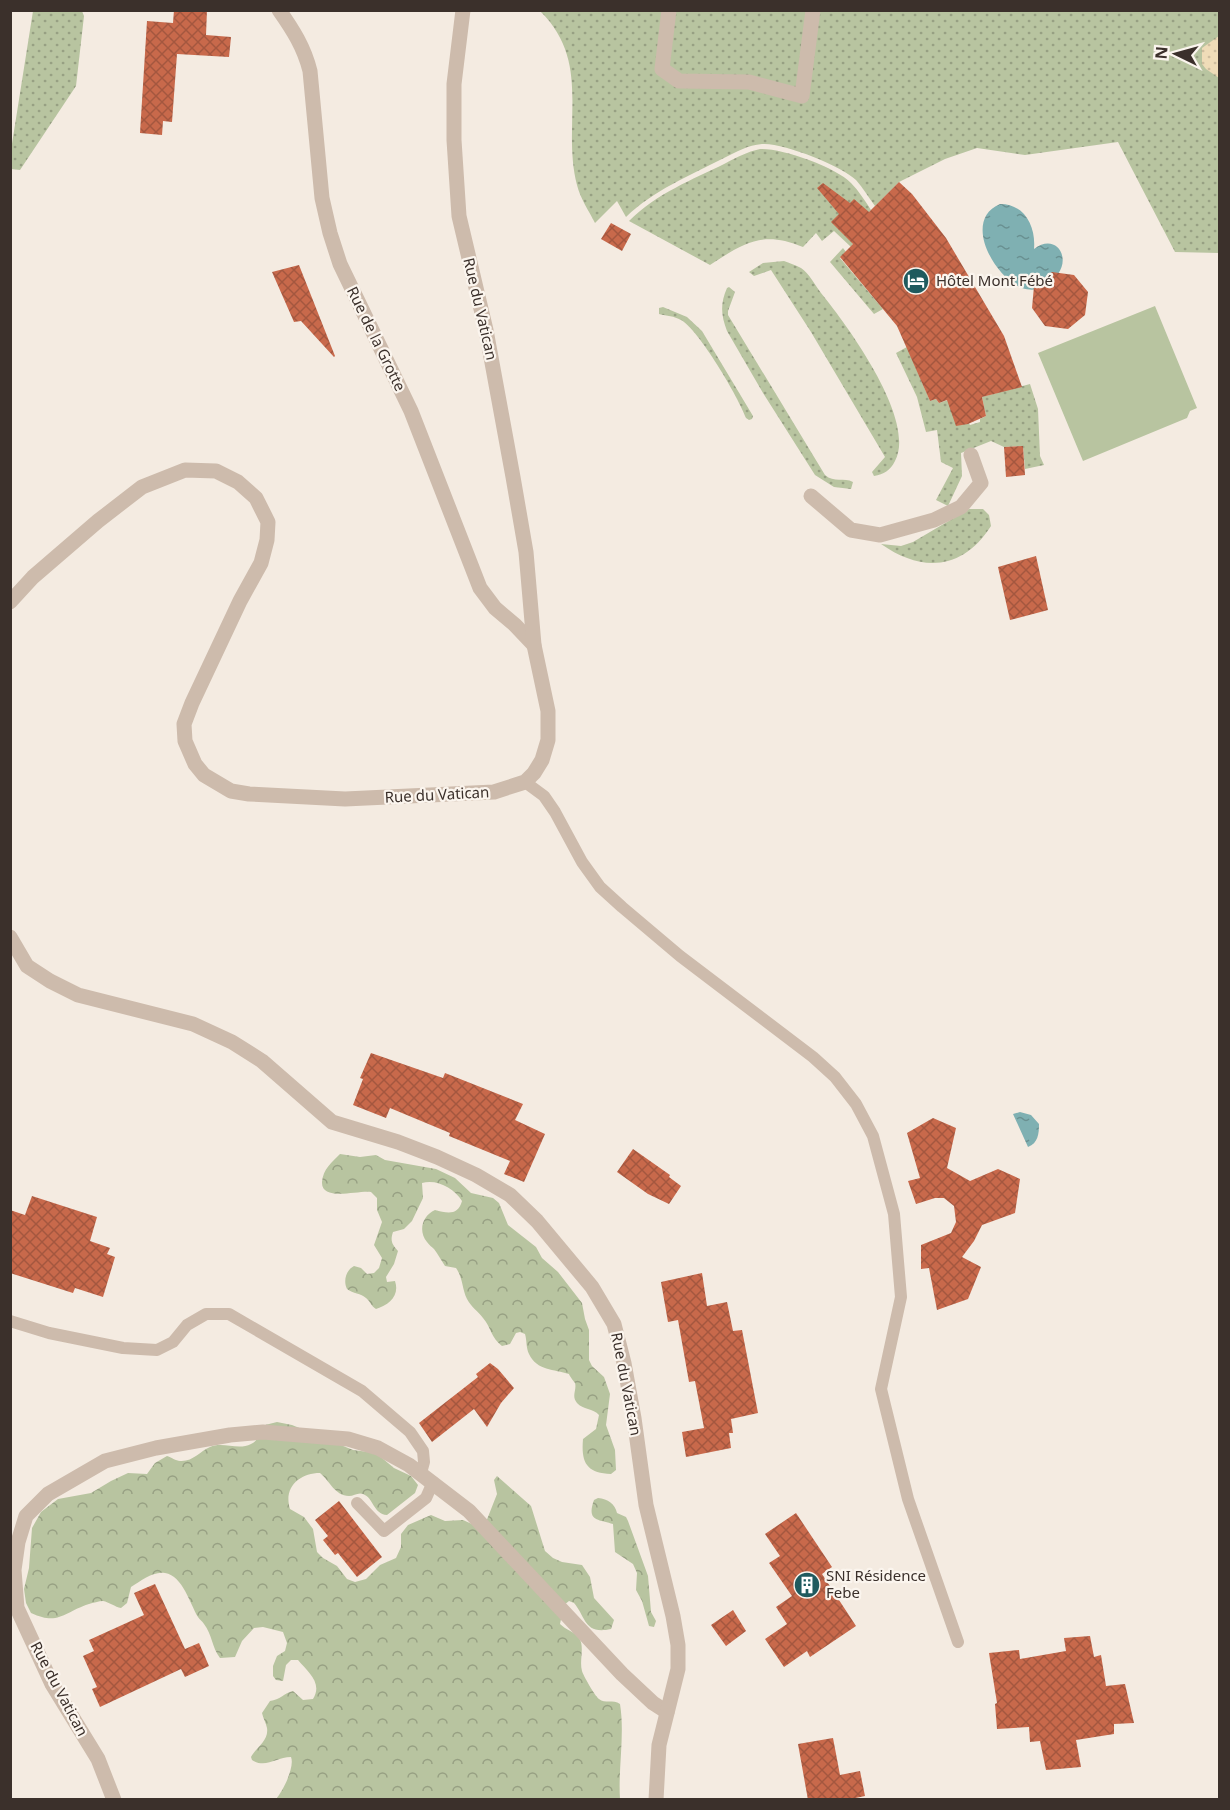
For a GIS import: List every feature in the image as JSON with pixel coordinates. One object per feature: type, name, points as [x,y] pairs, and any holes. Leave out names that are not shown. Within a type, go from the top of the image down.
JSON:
[{"type":"street","name":"Rue de la Grotte","points":[[279,10],[306,53],[310,70],[322,198],[339,264],[411,411],[480,588],[495,608],[534,645]]},
{"type":"street","name":"Rue du Vatican","points":[[10,602],[33,577],[142,488],[185,470],[216,471],[238,482],[251,493],[268,522],[267,540],[261,563],[240,601],[184,724],[185,741],[195,764],[204,775],[231,791],[345,799],[471,795],[494,792],[525,782],[534,773],[542,760],[548,740],[548,711],[534,645],[526,552],[513,477],[486,330],[459,216],[454,140],[454,84],[463,10]]},
{"type":"street","points":[[669,10],[662,69],[680,81],[749,82],[802,96],[813,10]]},
{"type":"street","points":[[811,496],[851,530],[880,536],[934,520],[961,507],[981,483],[971,454]]},
{"type":"street","name":"Rue du Vatican","points":[[10,937],[27,966],[50,981],[78,995],[193,1024],[232,1042],[262,1061],[332,1122],[398,1142],[476,1175],[510,1195],[537,1221],[597,1296],[614,1324],[624,1363],[646,1505],[678,1645],[678,1669],[659,1745],[656,1800]]},
{"type":"street","name":"Rue du Vatican","points":[[114,1800],[98,1759],[52,1684],[17,1608],[14,1570],[18,1542],[26,1516],[48,1494],[105,1461],[156,1448],[230,1435],[263,1432],[348,1439],[378,1448],[427,1477],[469,1511],[622,1674],[667,1712]]},
{"type":"lane","points":[[525,782],[544,796],[582,862],[600,887],[680,956],[828,1070],[856,1104],[873,1136],[894,1214],[902,1297],[881,1389],[908,1499],[958,1642]]},
{"type":"lane","points":[[10,1321],[50,1333],[123,1348],[158,1350],[173,1342],[187,1325],[206,1314],[229,1314],[362,1392],[410,1432],[423,1451],[427,1477],[426,1498],[384,1531],[357,1503]]},
{"type":"green space","points":[[33,11],[82,11],[84,16],[76,86],[20,170],[11,169],[11,150]]},
{"type":"green space","points":[[540,11],[1219,11],[1219,253],[1175,252],[1118,142],[1025,155],[977,148],[945,159],[899,182],[875,206],[849,174],[811,156],[771,144],[762,144],[738,151],[672,184],[648,199],[626,217],[617,201],[595,223],[578,190],[573,162],[571,73],[566,51],[556,31]]},
{"type":"green space","points":[[760,149],[781,152],[821,165],[844,177],[854,186],[871,210],[839,214],[853,244],[851,247],[834,231],[822,241],[816,233],[803,247],[789,242],[765,239],[744,245],[710,265],[629,221],[651,203],[675,188],[738,157]]},
{"type":"green space","points":[[843,248],[846,252],[840,258],[883,309],[874,314],[830,262]]},
{"type":"green space","points":[[784,261],[801,268],[809,276],[862,349],[888,398],[896,422],[899,443],[895,461],[884,473],[874,476],[872,472],[885,457],[811,332],[771,270],[754,276],[749,272],[763,263]]},
{"type":"green space","points":[[729,287],[735,292],[728,315],[825,475],[832,479],[853,482],[851,489],[834,487],[815,475],[763,393],[725,325],[722,304]]},
{"type":"green space","points":[[1155,306],[1197,408],[1190,411],[1187,418],[1083,461],[1038,353]]},
{"type":"green space","points":[[663,307],[687,317],[702,331],[753,416],[752,419],[746,418],[727,381],[698,337],[681,320],[659,314],[659,308]]},
{"type":"green space","points":[[907,347],[930,401],[936,399],[939,403],[951,399],[970,425],[980,422],[980,419],[986,416],[982,397],[1030,384],[1038,409],[1040,456],[1044,465],[1025,469],[1023,446],[1004,447],[991,441],[961,453],[962,476],[948,506],[936,500],[953,468],[941,462],[937,430],[926,432],[917,397],[896,353]]},
{"type":"green space","points":[[969,509],[983,509],[989,515],[991,526],[980,541],[955,559],[926,563],[912,560],[881,544],[901,546],[913,542]]},
{"type":"green space","points":[[340,1154],[360,1157],[376,1155],[385,1160],[436,1169],[455,1178],[471,1193],[493,1198],[499,1203],[508,1225],[536,1247],[542,1258],[558,1272],[582,1303],[589,1330],[589,1360],[604,1377],[610,1394],[606,1425],[615,1450],[616,1470],[611,1474],[596,1471],[591,1469],[584,1460],[583,1439],[596,1429],[599,1415],[577,1403],[574,1398],[575,1383],[569,1374],[546,1368],[532,1360],[525,1334],[516,1333],[510,1344],[502,1346],[498,1343],[486,1321],[467,1299],[456,1268],[445,1266],[424,1238],[422,1229],[427,1216],[435,1210],[452,1212],[460,1206],[462,1201],[450,1189],[433,1182],[422,1183],[423,1198],[412,1221],[404,1229],[393,1232],[392,1242],[398,1251],[394,1264],[386,1277],[387,1282],[395,1281],[396,1291],[389,1302],[376,1309],[364,1296],[347,1289],[345,1279],[354,1266],[361,1268],[367,1274],[374,1273],[379,1268],[382,1258],[374,1245],[382,1222],[377,1210],[377,1198],[371,1192],[341,1194],[327,1192],[323,1188],[324,1173]]},
{"type":"green space","points":[[277,1422],[292,1425],[353,1450],[376,1453],[394,1468],[411,1476],[418,1485],[415,1493],[387,1515],[379,1512],[363,1494],[349,1496],[340,1493],[320,1473],[300,1479],[291,1488],[288,1501],[290,1509],[304,1517],[313,1529],[317,1552],[337,1566],[347,1579],[355,1582],[366,1579],[380,1565],[396,1558],[401,1547],[401,1534],[408,1525],[431,1515],[445,1521],[463,1520],[474,1525],[486,1522],[497,1494],[494,1480],[497,1476],[531,1506],[545,1551],[562,1562],[582,1565],[590,1577],[594,1598],[614,1620],[611,1629],[602,1630],[591,1627],[574,1603],[569,1601],[564,1605],[560,1624],[581,1641],[582,1671],[597,1697],[620,1704],[622,1727],[620,1799],[276,1799],[288,1779],[292,1761],[291,1757],[267,1763],[252,1760],[253,1753],[267,1733],[262,1713],[270,1701],[287,1693],[293,1691],[303,1700],[313,1699],[316,1693],[313,1678],[298,1660],[291,1660],[286,1665],[283,1681],[276,1680],[273,1676],[273,1666],[277,1656],[285,1651],[287,1643],[283,1632],[263,1627],[254,1628],[242,1641],[235,1657],[220,1658],[207,1628],[198,1617],[185,1591],[177,1579],[165,1573],[152,1575],[131,1587],[127,1603],[121,1608],[101,1601],[55,1618],[41,1617],[31,1613],[26,1603],[24,1589],[29,1568],[32,1528],[41,1512],[58,1499],[91,1493],[128,1473],[147,1474],[155,1463],[167,1456],[178,1461],[185,1461],[215,1445],[246,1446],[256,1441],[265,1425]]},
{"type":"green space","points":[[598,1498],[611,1502],[617,1513],[626,1517],[628,1521],[648,1576],[651,1612],[656,1621],[654,1627],[649,1626],[642,1601],[636,1590],[637,1573],[633,1564],[615,1552],[613,1524],[593,1516],[592,1507],[594,1500]]},
{"type":"sand","points":[[1219,36],[1219,78],[1202,64],[1202,48]]},
{"type":"water","points":[[1000,204],[1016,208],[1027,218],[1033,233],[1034,249],[1042,245],[1054,245],[1062,254],[1062,267],[1058,274],[1042,288],[1032,290],[1011,282],[1001,272],[986,248],[983,222],[989,212]]},
{"type":"water","points":[[1020,1112],[1031,1115],[1039,1124],[1037,1138],[1028,1147],[1013,1114]]},
{"type":"building","points":[[174,10],[207,10],[206,35],[231,37],[229,57],[177,54],[172,122],[163,121],[162,135],[140,133],[147,21],[173,23]]},
{"type":"building","name":"Hôtel Mont Fébé","points":[[899,182],[912,194],[946,238],[1004,336],[1022,387],[982,397],[986,416],[968,424],[956,426],[947,400],[939,403],[936,399],[930,401],[897,326],[840,257],[853,244],[831,222],[839,214],[817,188],[823,183],[850,203],[854,199],[869,212]]},
{"type":"building","points":[[611,223],[631,234],[622,251],[601,239]]},
{"type":"building","points":[[299,265],[334,357],[301,321],[294,322],[272,272]]},
{"type":"building","points":[[1052,272],[1074,275],[1088,292],[1085,315],[1068,329],[1045,326],[1032,308],[1034,286]]},
{"type":"building","points":[[1023,446],[1025,475],[1006,477],[1004,447]]},
{"type":"building","points":[[1036,556],[1048,610],[1010,620],[998,567]]},
{"type":"building","points":[[371,1053],[443,1078],[445,1073],[523,1104],[515,1120],[545,1134],[524,1182],[504,1174],[510,1161],[449,1136],[450,1133],[390,1108],[386,1118],[353,1105],[363,1079],[360,1078]]},
{"type":"building","points":[[933,1118],[956,1128],[947,1168],[970,1181],[998,1169],[1020,1179],[1015,1213],[982,1225],[962,1257],[981,1267],[968,1299],[937,1310],[929,1268],[921,1269],[921,1245],[951,1233],[956,1222],[954,1206],[944,1198],[935,1198],[916,1204],[908,1181],[920,1178],[907,1133]]},
{"type":"building","points":[[633,1149],[670,1175],[669,1177],[681,1186],[669,1204],[648,1194],[617,1172]]},
{"type":"building","points":[[32,1196],[97,1217],[90,1241],[110,1248],[107,1254],[115,1257],[103,1297],[75,1288],[73,1293],[10,1273],[10,1210],[25,1215]]},
{"type":"building","points":[[702,1273],[707,1306],[727,1302],[733,1331],[742,1330],[758,1413],[731,1419],[733,1433],[729,1433],[731,1448],[686,1457],[682,1432],[704,1428],[695,1381],[689,1382],[678,1320],[668,1322],[661,1282]]},
{"type":"building","points":[[490,1363],[514,1388],[501,1403],[487,1427],[474,1409],[432,1442],[419,1423],[478,1377],[476,1374]]},
{"type":"building","points":[[339,1501],[382,1557],[357,1577],[338,1553],[335,1555],[323,1540],[328,1536],[315,1520]]},
{"type":"building","name":"SNI Résidence Febe","points":[[796,1513],[832,1567],[822,1574],[856,1626],[810,1657],[807,1651],[784,1667],[765,1639],[787,1624],[776,1607],[792,1596],[769,1563],[780,1556],[765,1534]]},
{"type":"building","points":[[155,1584],[185,1649],[199,1643],[209,1666],[185,1677],[181,1669],[100,1707],[92,1689],[97,1687],[83,1656],[94,1651],[89,1640],[144,1615],[134,1593]]},
{"type":"building","points":[[733,1610],[746,1631],[726,1646],[711,1625]]},
{"type":"building","points":[[1090,1636],[1094,1657],[1101,1655],[1106,1686],[1125,1684],[1134,1723],[1114,1724],[1114,1734],[1076,1740],[1081,1767],[1046,1770],[1040,1741],[1030,1742],[1029,1727],[997,1729],[995,1704],[997,1703],[989,1653],[1019,1650],[1020,1659],[1066,1651],[1064,1638]]},
{"type":"building","points":[[833,1738],[840,1775],[860,1771],[865,1796],[846,1800],[808,1800],[798,1744]]},
{"type":"place","name":"Hôtel Mont Fébé","points":[[916,281]]},
{"type":"place","name":"SNI Résidence Febe","points":[[807,1585]]}]
